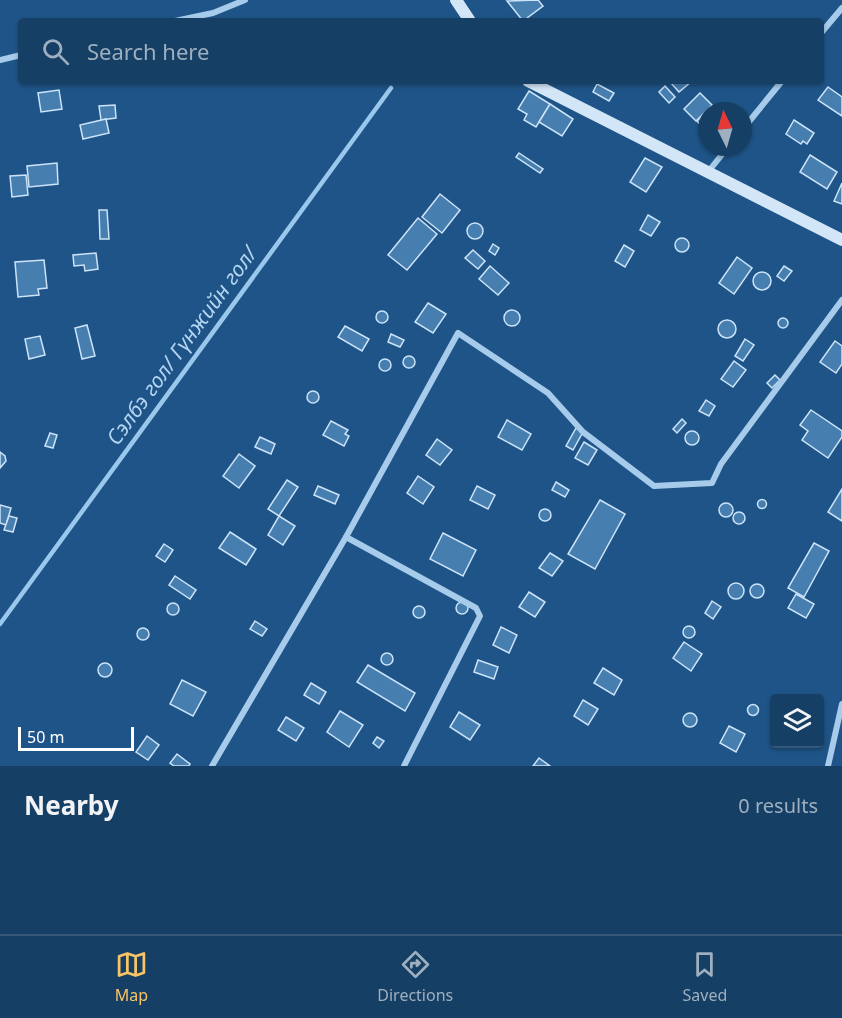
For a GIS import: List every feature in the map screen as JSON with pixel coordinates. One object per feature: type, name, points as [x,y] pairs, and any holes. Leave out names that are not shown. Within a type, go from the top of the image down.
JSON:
[{"type":"main road","points":[[456,0],[468,18]]},
{"type":"main road","points":[[534,84],[842,240]]},
{"type":"street","points":[[189,18],[213,13],[245,0]]},
{"type":"street","points":[[824,29],[842,8]]},
{"type":"street","points":[[0,60],[18,56]]},
{"type":"street","points":[[752,118],[780,84]]},
{"type":"street","points":[[708,172],[721,156]]},
{"type":"street","points":[[212,766],[346,537],[458,333],[548,393],[583,432],[654,486],[712,483],[721,464],[842,300]]},
{"type":"street","points":[[346,537],[476,608],[480,616],[404,766]]},
{"type":"street","points":[[828,766],[842,704]]},
{"type":"building","points":[[538,0],[543,6],[527,18],[521,18],[507,1]]},
{"type":"building","points":[[597,84],[614,93],[609,101],[593,92]]},
{"type":"building","points":[[672,84],[688,84],[679,92]]},
{"type":"building","points":[[665,86],[675,97],[669,103],[659,92]]},
{"type":"building","points":[[828,87],[842,97],[842,116],[818,100]]},
{"type":"building","points":[[59,90],[62,109],[41,112],[38,93]]},
{"type":"building","points":[[529,91],[550,104],[536,127],[524,120],[527,114],[518,109]]},
{"type":"building","points":[[700,93],[709,102],[698,102],[696,121],[684,109]]},
{"type":"building","points":[[550,104],[573,119],[562,136],[539,122]]},
{"type":"building","points":[[115,105],[116,118],[101,120],[99,106]]},
{"type":"building","points":[[106,119],[109,133],[83,139],[80,125]]},
{"type":"building","points":[[794,120],[814,133],[807,144],[803,141],[801,144],[786,134]]},
{"type":"building","points":[[519,153],[543,169],[540,173],[516,157]]},
{"type":"building","points":[[810,155],[837,172],[827,189],[800,172]]},
{"type":"building","points":[[645,158],[662,167],[646,192],[630,182]]},
{"type":"building","points":[[57,163],[58,184],[29,187],[27,166]]},
{"type":"building","points":[[26,175],[28,195],[12,197],[10,176]]},
{"type":"building","points":[[842,183],[842,204],[834,201]]},
{"type":"building","points":[[440,194],[460,210],[442,233],[422,217]]},
{"type":"building","points":[[99,210],[107,210],[109,239],[100,239]]},
{"type":"building","points":[[648,215],[660,222],[651,236],[640,230]]},
{"type":"building","points":[[418,218],[437,234],[407,270],[388,255]]},
{"type":"building","points":[[475,223],[481,225],[483,231],[481,237],[475,239],[469,237],[467,231],[469,225]]},
{"type":"building","points":[[682,238],[687,240],[689,245],[687,250],[682,252],[677,250],[675,245],[677,240]]},
{"type":"building","points":[[493,244],[499,248],[495,255],[489,251]]},
{"type":"building","points":[[624,245],[634,251],[625,267],[615,261]]},
{"type":"building","points":[[473,250],[485,261],[478,269],[465,258]]},
{"type":"building","points":[[96,253],[98,269],[85,271],[84,265],[74,266],[73,255]]},
{"type":"building","points":[[737,257],[752,268],[734,294],[719,283]]},
{"type":"building","points":[[44,260],[47,288],[38,289],[39,295],[18,297],[15,262]]},
{"type":"building","points":[[490,266],[509,283],[498,295],[479,279]]},
{"type":"building","points":[[784,266],[792,271],[784,281],[777,276]]},
{"type":"building","points":[[762,272],[768,275],[771,281],[768,287],[762,290],[756,287],[753,281],[756,275]]},
{"type":"building","points":[[428,303],[446,314],[433,333],[415,322]]},
{"type":"building","points":[[512,310],[520,318],[512,326],[504,318]]},
{"type":"building","points":[[384,311],[388,317],[384,323],[380,323],[376,315]]},
{"type":"building","points":[[783,318],[787,319],[787,327],[783,328],[779,327],[778,323],[779,319]]},
{"type":"building","points":[[727,320],[733,323],[736,329],[733,335],[727,338],[721,335],[718,329],[721,323]]},
{"type":"building","points":[[87,325],[95,356],[82,359],[75,328]]},
{"type":"building","points":[[345,326],[369,339],[362,351],[338,337]]},
{"type":"building","points":[[391,334],[404,340],[400,347],[388,342]]},
{"type":"building","points":[[40,336],[45,355],[29,359],[25,339]]},
{"type":"building","points":[[745,339],[754,345],[743,361],[735,356]]},
{"type":"building","points":[[835,341],[842,346],[842,364],[836,373],[820,362]]},
{"type":"building","points":[[411,356],[415,362],[411,368],[407,368],[403,360]]},
{"type":"building","points":[[387,359],[391,365],[387,371],[383,371],[379,363]]},
{"type":"building","points":[[734,361],[746,370],[733,387],[721,379]]},
{"type":"building","points":[[775,375],[780,380],[772,388],[767,383]]},
{"type":"building","points":[[315,391],[319,397],[315,403],[311,403],[307,395]]},
{"type":"building","points":[[706,400],[715,406],[709,416],[699,411]]},
{"type":"building","points":[[811,410],[842,431],[842,437],[828,458],[802,440],[808,431],[800,425]]},
{"type":"building","points":[[682,419],[686,423],[677,433],[673,429]]},
{"type":"building","points":[[507,420],[531,434],[522,450],[498,437]]},
{"type":"building","points":[[331,421],[348,430],[345,434],[349,436],[344,446],[323,435]]},
{"type":"building","points":[[576,428],[583,432],[573,450],[566,446]]},
{"type":"building","points":[[689,431],[695,431],[699,438],[695,445],[689,445],[685,441],[685,435]]},
{"type":"building","points":[[50,433],[57,435],[53,448],[45,446]]},
{"type":"building","points":[[260,437],[275,444],[271,454],[255,447]]},
{"type":"building","points":[[437,439],[452,450],[440,465],[426,455]]},
{"type":"building","points":[[584,442],[597,450],[588,465],[575,458]]},
{"type":"building","points":[[0,452],[5,456],[6,461],[0,468]]},
{"type":"building","points":[[239,454],[255,466],[239,488],[223,476]]},
{"type":"building","points":[[418,476],[434,487],[423,504],[407,493]]},
{"type":"building","points":[[287,480],[298,487],[279,516],[268,509]]},
{"type":"building","points":[[556,482],[569,490],[565,497],[552,490]]},
{"type":"building","points":[[318,486],[339,495],[335,504],[314,495]]},
{"type":"building","points":[[477,486],[495,495],[488,509],[470,500]]},
{"type":"building","points":[[842,489],[842,521],[828,512]]},
{"type":"building","points":[[762,499],[767,504],[762,509],[757,504]]},
{"type":"building","points":[[600,500],[625,514],[595,569],[568,554]]},
{"type":"building","points":[[726,503],[731,505],[733,510],[731,515],[726,517],[721,515],[719,510],[721,505]]},
{"type":"building","points":[[0,505],[11,508],[6,525],[0,523]]},
{"type":"building","points":[[547,509],[551,515],[547,521],[543,521],[539,513]]},
{"type":"building","points":[[741,512],[745,518],[741,524],[737,524],[733,516]]},
{"type":"building","points":[[9,516],[17,518],[13,532],[4,530]]},
{"type":"building","points":[[279,516],[295,526],[283,545],[268,535]]},
{"type":"building","points":[[230,532],[256,549],[246,565],[219,548]]},
{"type":"building","points":[[443,533],[476,550],[463,576],[430,559]]},
{"type":"building","points":[[814,543],[829,551],[804,597],[788,588]]},
{"type":"building","points":[[164,544],[173,550],[165,562],[156,556]]},
{"type":"building","points":[[550,553],[563,561],[552,576],[539,568]]},
{"type":"building","points":[[175,576],[196,590],[190,599],[169,585]]},
{"type":"building","points":[[736,583],[744,591],[736,599],[728,591]]},
{"type":"building","points":[[754,584],[760,584],[764,591],[760,598],[754,598],[750,594],[750,588]]},
{"type":"building","points":[[529,592],[545,602],[535,617],[519,607]]},
{"type":"building","points":[[796,594],[814,604],[806,618],[788,608]]},
{"type":"building","points":[[712,601],[721,607],[713,619],[705,613]]},
{"type":"building","points":[[464,602],[468,608],[464,614],[460,614],[456,606]]},
{"type":"building","points":[[175,603],[179,609],[175,615],[171,615],[167,607]]},
{"type":"building","points":[[421,606],[425,612],[421,618],[417,618],[413,610]]},
{"type":"building","points":[[255,621],[267,629],[262,636],[250,629]]},
{"type":"building","points":[[691,626],[695,632],[691,638],[687,638],[683,630]]},
{"type":"building","points":[[501,627],[517,635],[509,653],[493,645]]},
{"type":"building","points":[[145,628],[149,634],[145,640],[141,640],[137,632]]},
{"type":"building","points":[[684,642],[702,654],[691,671],[673,658]]},
{"type":"building","points":[[389,653],[393,659],[389,665],[385,665],[381,657]]},
{"type":"building","points":[[478,660],[498,667],[494,679],[474,672]]},
{"type":"building","points":[[102,663],[108,663],[112,670],[108,677],[102,677],[98,673],[98,667]]},
{"type":"building","points":[[368,665],[415,693],[405,711],[357,682]]},
{"type":"building","points":[[603,668],[622,680],[614,695],[594,683]]},
{"type":"building","points":[[182,680],[206,692],[193,716],[170,704]]},
{"type":"building","points":[[311,683],[326,692],[319,704],[304,695]]},
{"type":"building","points":[[583,700],[598,709],[588,725],[574,716]]},
{"type":"building","points":[[753,704],[759,710],[753,716],[747,710]]},
{"type":"building","points":[[340,711],[363,725],[349,747],[327,732]]},
{"type":"building","points":[[459,712],[480,725],[470,740],[450,727]]},
{"type":"building","points":[[690,713],[695,715],[697,720],[695,725],[690,727],[685,725],[683,720],[685,715]]},
{"type":"building","points":[[286,717],[304,728],[296,741],[278,730]]},
{"type":"building","points":[[729,726],[745,734],[736,752],[720,743]]},
{"type":"building","points":[[147,736],[159,745],[148,760],[136,752]]},
{"type":"building","points":[[377,737],[384,741],[379,748],[373,743]]},
{"type":"building","points":[[177,754],[190,764],[189,766],[174,766],[170,763]]},
{"type":"building","points":[[539,758],[550,766],[533,766]]},
{"type":"waterway","name":"Сэлбэ гол/ Гүнжийн гол/","points":[[0,624],[391,88]]}]
